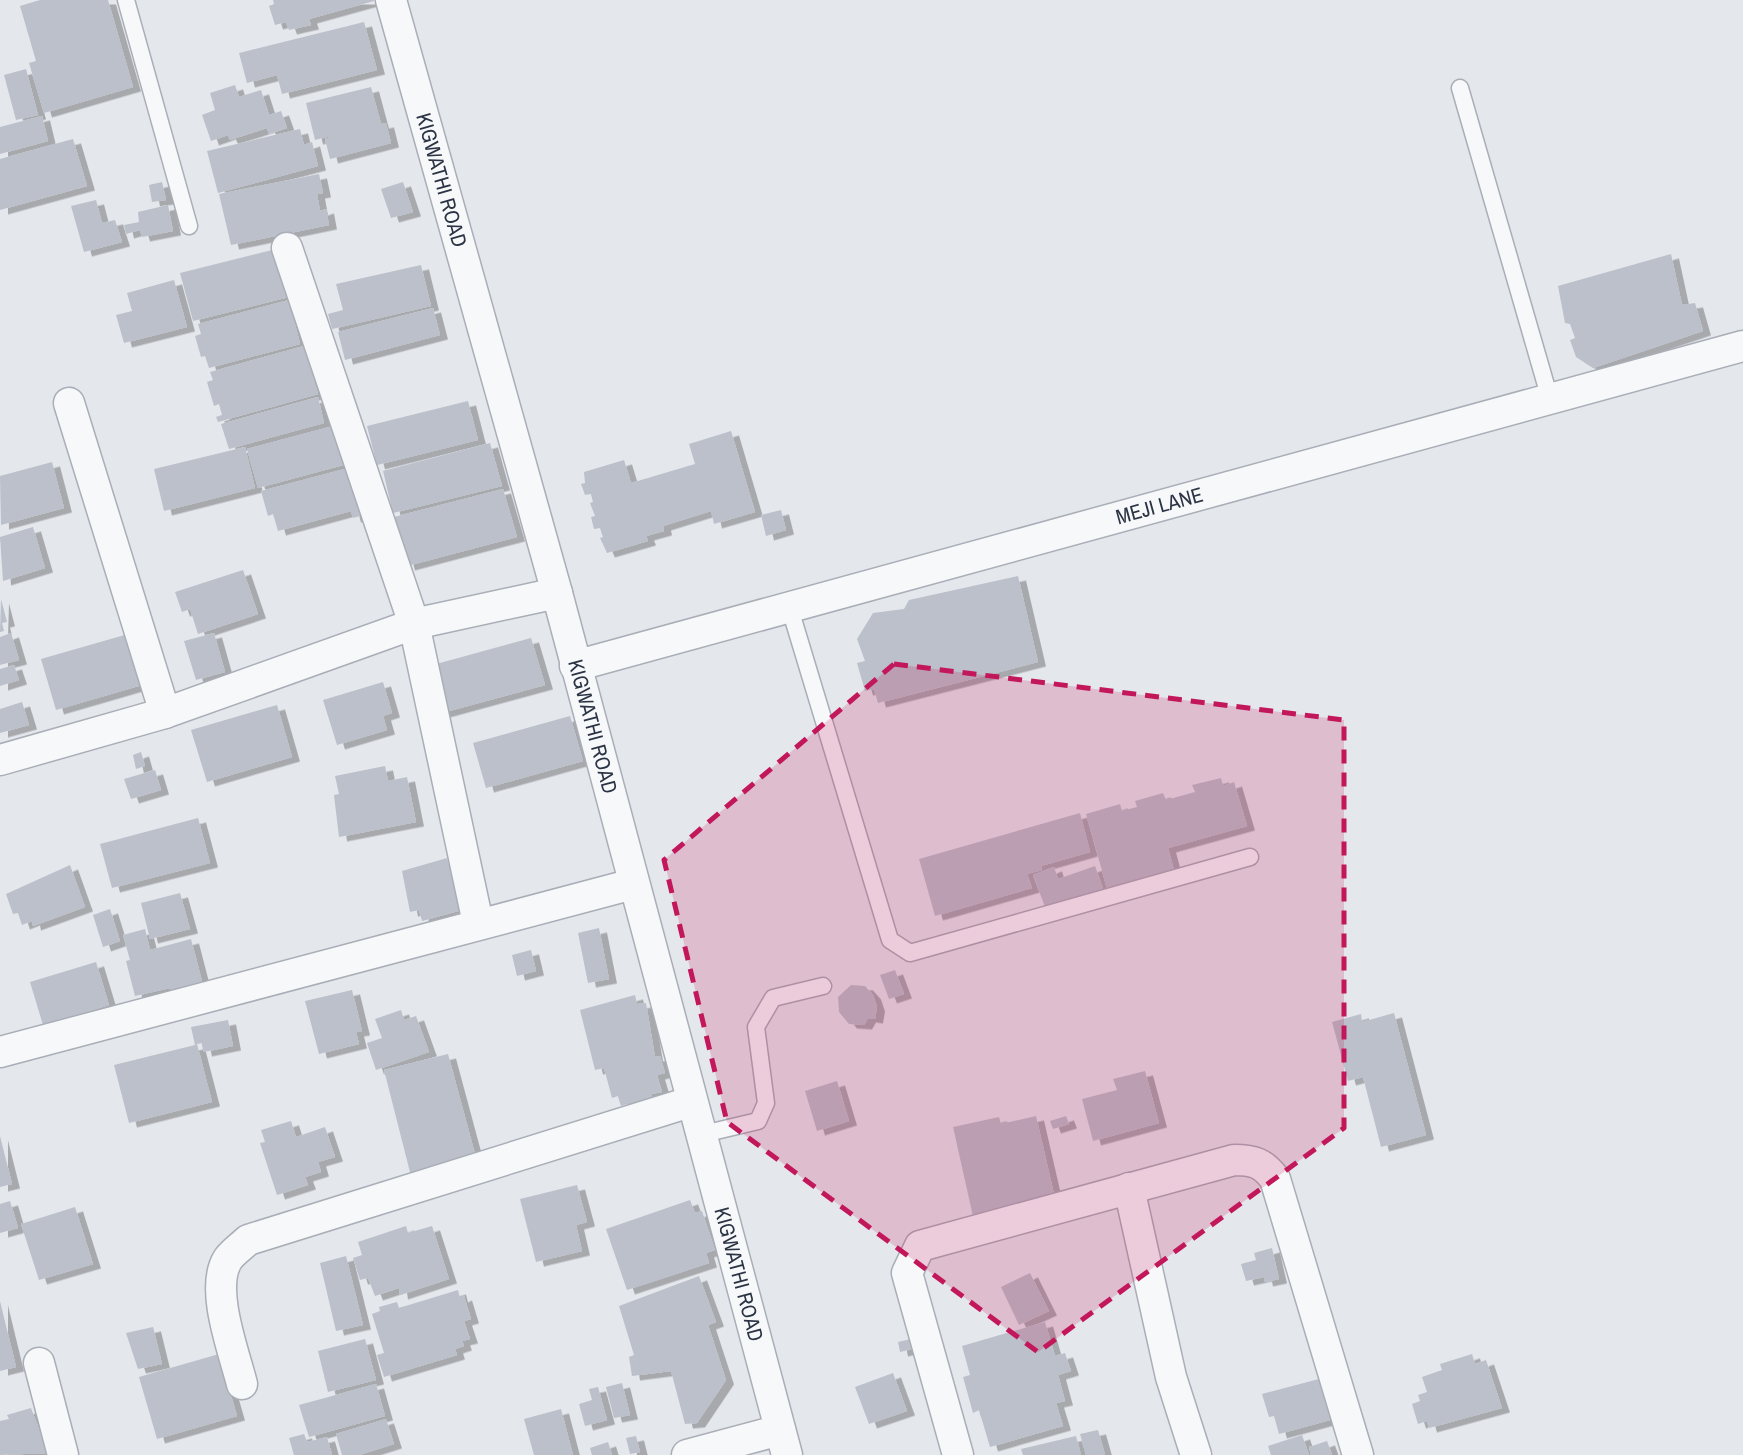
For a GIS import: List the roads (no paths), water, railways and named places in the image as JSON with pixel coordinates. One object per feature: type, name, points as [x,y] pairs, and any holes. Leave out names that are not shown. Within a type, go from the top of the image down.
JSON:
[{"type":"street","name":"KIGWATHI ROAD","points":[[391,0],[557,593],[690,1102],[783,1442]]},
{"type":"street","points":[[287,248],[414,624],[478,923]]},
{"type":"street","name":"MEJI LANE","points":[[575,666],[1743,346]]},
{"type":"street","points":[[69,403],[165,713]]},
{"type":"street","points":[[0,760],[165,713],[414,624],[557,593]]},
{"type":"street","points":[[0,1052],[478,923],[634,884]]},
{"type":"street","points":[[242,1384],[223,1309],[221,1280],[228,1259],[248,1240],[690,1102]]},
{"type":"street","points":[[958,1455],[907,1273],[920,1246],[1234,1160],[1252,1160],[1265,1166],[1275,1179],[1358,1455]]},
{"type":"street","points":[[1129,1188],[1171,1377],[1196,1455]]},
{"type":"street","points":[[39,1363],[62,1455]]},
{"type":"street","points":[[687,1455],[783,1442]]},
{"type":"lane","points":[[126,0],[189,226]]},
{"type":"lane","points":[[1460,88],[1550,399]]},
{"type":"lane","points":[[790,609],[890,940],[910,953],[1250,857]]},
{"type":"lane","points":[[699,1135],[758,1121],[766,1103],[755,1027],[773,998],[823,986]]}]
